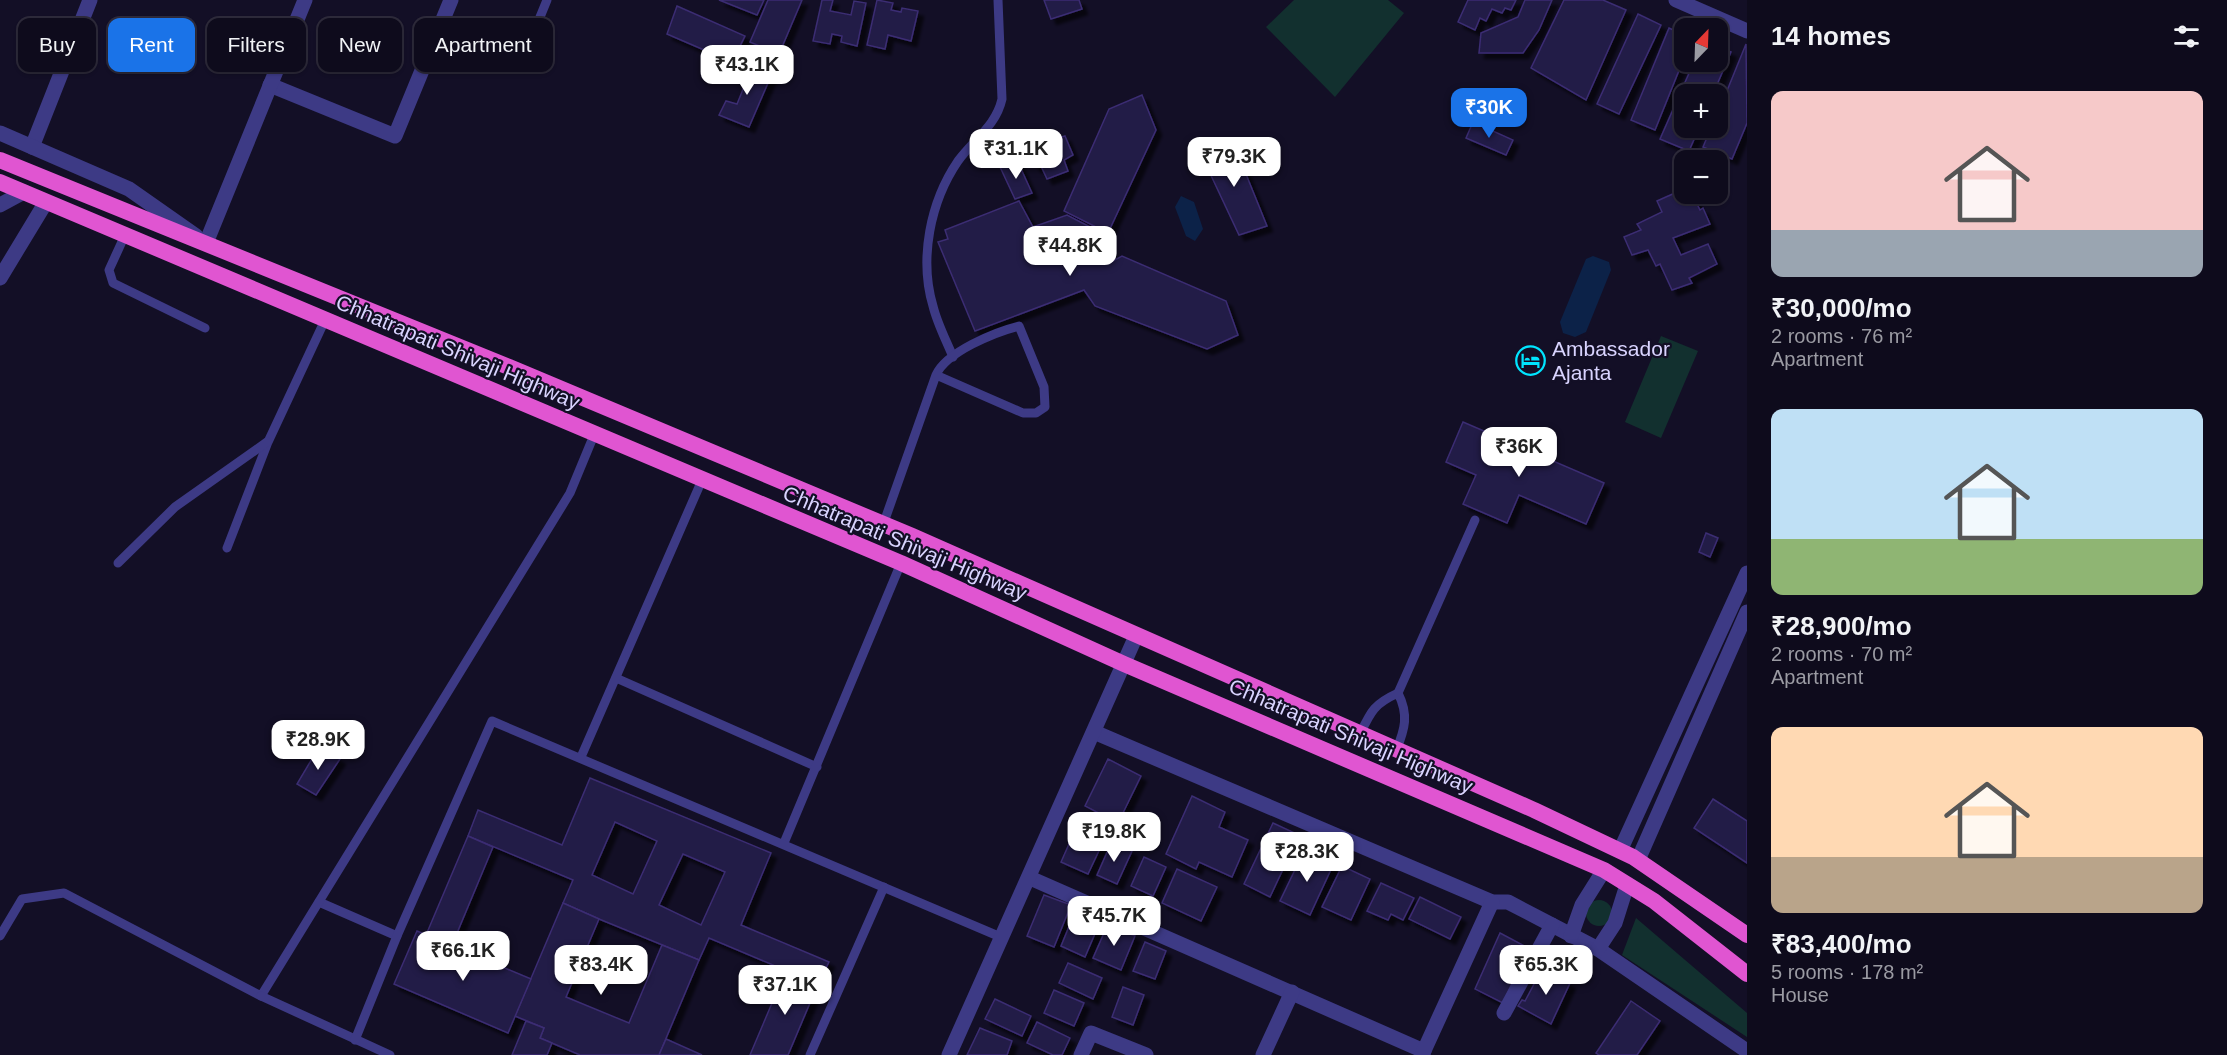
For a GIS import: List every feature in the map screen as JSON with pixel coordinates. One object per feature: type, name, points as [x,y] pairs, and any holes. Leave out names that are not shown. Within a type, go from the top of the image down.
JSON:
[{"type":"highway","name":"Chhatrapati Shivaji Highway","points":[[0,160],[148,219],[883,525],[1360,734],[1638,860],[1747,935]]},
{"type":"highway","name":"Chhatrapati Shivaji Highway","points":[[0,182],[901,563],[1124,664],[1604,870],[1654,901],[1747,974]]},
{"type":"street","points":[[32,147],[90,0]]},
{"type":"street","points":[[0,133],[129,189],[206,243],[305,0]]},
{"type":"street","points":[[270,85],[395,136],[451,0]]},
{"type":"street","points":[[1676,0],[1747,31]]},
{"type":"street","points":[[0,205],[24,192]]},
{"type":"street","points":[[0,278],[46,202]]},
{"type":"street","points":[[1620,851],[1747,573]]},
{"type":"street","points":[[1638,860],[1741,642],[1747,612]]},
{"type":"street","points":[[949,1055],[1030,878],[1136,636]]},
{"type":"street","points":[[1094,732],[1492,902],[1508,902],[1598,949],[1747,1051]]},
{"type":"street","points":[[1571,936],[1582,905],[1604,870]]},
{"type":"street","points":[[1030,878],[1292,992],[1423,1053],[1492,902]]},
{"type":"street","points":[[1598,949],[1616,923],[1628,885]]},
{"type":"street","points":[[1504,1013],[1552,925]]},
{"type":"street","points":[[1263,1055],[1292,992]]},
{"type":"street","points":[[1081,1055],[1091,1033],[1146,1055]]},
{"type":"lane","points":[[540,18],[547,0]]},
{"type":"lane","points":[[953,357],[933,308],[928,284],[928,252],[935,209],[947,181],[958,161],[999,112],[1002,99],[998,0]]},
{"type":"lane","points":[[125,235],[109,270],[113,283],[205,328]]},
{"type":"lane","points":[[227,548],[268,442],[325,320]]},
{"type":"lane","points":[[883,525],[936,375],[940,365],[993,332],[1019,326],[1044,387],[1045,407],[1036,413],[1023,413],[936,375]]},
{"type":"lane","points":[[261,996],[570,494],[594,435]]},
{"type":"lane","points":[[118,563],[175,507],[268,442]]},
{"type":"lane","points":[[581,758],[702,480]]},
{"type":"lane","points":[[1360,734],[1370,712],[1379,702],[1398,693],[1475,520]]},
{"type":"lane","points":[[784,843],[901,563]]},
{"type":"lane","points":[[616,678],[817,767]]},
{"type":"lane","points":[[1395,750],[1405,728],[1405,708],[1398,693]]},
{"type":"lane","points":[[355,1040],[397,936],[492,721],[784,843],[1003,938]]},
{"type":"lane","points":[[810,1055],[884,887]]},
{"type":"lane","points":[[0,936],[22,899],[64,893],[261,996],[390,1055]]},
{"type":"lane","points":[[319,902],[397,936]]},
{"type":"green space","points":[[1294,0],[1388,0],[1404,13],[1335,97],[1266,27]]},
{"type":"green space","points":[[1661,336],[1698,351],[1661,438],[1625,422]]},
{"type":"green space","points":[[1599,900],[1608,904],[1612,913],[1608,922],[1599,926],[1590,922],[1586,913],[1590,904]]},
{"type":"green space","points":[[1636,918],[1747,1013],[1747,1037],[1622,955]]},
{"type":"water","points":[[1181,196],[1194,202],[1203,229],[1195,241],[1186,236],[1175,207]]},
{"type":"water","points":[[1593,256],[1609,262],[1611,270],[1586,332],[1575,337],[1563,333],[1560,322],[1586,259]]},
{"type":"building","points":[[719,0],[764,0],[757,15]]},
{"type":"building","points":[[768,0],[802,0],[779,54],[750,42]]},
{"type":"building","points":[[822,0],[833,0],[830,11],[851,15],[854,1],[866,3],[857,46],[841,42],[842,36],[832,34],[830,44],[813,41]]},
{"type":"building","points":[[877,0],[893,3],[891,10],[901,12],[902,8],[918,11],[911,41],[888,35],[885,49],[867,45]]},
{"type":"building","points":[[1044,0],[1079,0],[1082,9],[1051,19]]},
{"type":"building","points":[[1468,0],[1516,0],[1511,10],[1505,8],[1502,13],[1492,9],[1486,21],[1480,18],[1475,30],[1458,22]]},
{"type":"building","points":[[1525,0],[1552,0],[1539,30],[1523,53],[1479,53],[1481,33],[1518,17]]},
{"type":"building","points":[[1564,0],[1603,0],[1626,10],[1586,100],[1531,68]]},
{"type":"building","points":[[677,6],[745,36],[732,62],[667,34]]},
{"type":"building","points":[[1638,14],[1661,25],[1619,114],[1597,104]]},
{"type":"building","points":[[1669,28],[1674,30],[1674,72],[1678,72],[1655,130],[1631,120]]},
{"type":"building","points":[[1746,44],[1747,123],[1732,159],[1728,157],[1728,150],[1710,150],[1703,147],[1707,138],[1728,138],[1728,88]]},
{"type":"building","points":[[741,63],[771,76],[749,127],[719,115],[726,101],[737,104],[746,82],[735,77]]},
{"type":"building","points":[[1690,72],[1722,72],[1717,84],[1684,84]]},
{"type":"building","points":[[1142,95],[1156,130],[1108,233],[1064,211],[1109,109]]},
{"type":"building","points":[[1674,107],[1674,138],[1695,138],[1689,150],[1660,139]]},
{"type":"building","points":[[1473,122],[1513,140],[1506,155],[1466,138]]},
{"type":"building","points":[[1065,136],[1073,155],[1064,160],[1068,171],[1047,179],[1041,166],[1036,167],[1026,148]]},
{"type":"building","points":[[1233,142],[1267,226],[1239,235],[1200,152]]},
{"type":"building","points":[[1017,160],[1032,193],[1015,199],[1000,167]]},
{"type":"building","points":[[1674,193],[1674,204],[1697,204],[1700,210],[1703,208],[1710,224],[1673,238],[1681,255],[1708,244],[1717,264],[1689,278],[1692,283],[1672,290],[1660,264],[1656,266],[1648,250],[1632,255],[1624,237],[1641,230],[1637,224],[1662,212],[1657,201]]},
{"type":"building","points":[[1019,201],[1033,227],[1067,215],[1098,231],[1111,262],[1122,256],[1226,301],[1238,335],[1207,349],[1095,306],[1084,290],[975,331],[938,242],[948,239],[945,230]]},
{"type":"building","points":[[1463,422],[1604,483],[1586,524],[1519,495],[1507,523],[1463,504],[1476,475],[1446,462]]},
{"type":"building","points":[[1706,533],[1718,538],[1710,557],[1699,552]]},
{"type":"building","points":[[319,747],[340,759],[316,795],[297,784]]},
{"type":"building","points":[[1108,759],[1141,776],[1118,823],[1085,806]]},
{"type":"building","points":[[590,778],[771,853],[741,925],[829,962],[818,984],[709,938],[699,960],[563,903],[573,880],[468,836],[478,810],[562,845]],"holes":[[[615,822],[657,841],[633,894],[592,875]],[[683,854],[725,872],[701,925],[659,905]]]},
{"type":"building","points":[[1192,796],[1225,812],[1219,827],[1248,840],[1232,877],[1199,862],[1196,869],[1166,854]]},
{"type":"building","points":[[1713,799],[1747,821],[1747,863],[1694,828]]},
{"type":"building","points":[[1273,823],[1299,835],[1270,897],[1244,884]]},
{"type":"building","points":[[1077,826],[1105,838],[1088,874],[1061,862]]},
{"type":"building","points":[[468,836],[493,847],[452,945],[426,935]]},
{"type":"building","points":[[1112,841],[1132,851],[1117,884],[1097,875]]},
{"type":"building","points":[[1304,851],[1333,865],[1310,915],[1280,901]]},
{"type":"building","points":[[1144,857],[1166,867],[1153,896],[1131,886]]},
{"type":"building","points":[[1342,866],[1370,879],[1351,920],[1322,907]]},
{"type":"building","points":[[1177,869],[1217,887],[1201,921],[1162,903]]},
{"type":"building","points":[[1381,883],[1414,898],[1403,920],[1391,914],[1388,920],[1367,911]]},
{"type":"building","points":[[1044,895],[1071,905],[1054,947],[1027,936]]},
{"type":"building","points":[[1420,897],[1461,917],[1450,939],[1409,919]]},
{"type":"building","points":[[563,903],[599,919],[566,997],[629,1023],[662,945],[699,960],[659,1055],[580,1055],[540,1038],[544,1028],[515,1016]]},
{"type":"building","points":[[1075,912],[1100,922],[1085,957],[1061,946]]},
{"type":"building","points":[[1108,924],[1135,936],[1121,970],[1093,958]]},
{"type":"building","points":[[417,931],[531,979],[508,1033],[394,984]]},
{"type":"building","points":[[1500,933],[1528,948],[1503,1003],[1475,989]]},
{"type":"building","points":[[1145,942],[1166,951],[1155,979],[1133,971]]},
{"type":"building","points":[[1068,963],[1102,978],[1093,999],[1059,983]]},
{"type":"building","points":[[1542,969],[1570,983],[1551,1024],[1518,1006],[1522,1000],[1525,1001]]},
{"type":"building","points":[[786,970],[818,984],[788,1055],[750,1055]]},
{"type":"building","points":[[1123,987],[1144,995],[1133,1025],[1112,1017]]},
{"type":"building","points":[[1054,990],[1084,1003],[1074,1026],[1044,1013]]},
{"type":"building","points":[[995,999],[1031,1016],[1022,1036],[985,1019]]},
{"type":"building","points":[[1631,1001],[1660,1021],[1637,1055],[1599,1055],[1596,1053]]},
{"type":"building","points":[[526,1021],[544,1028],[540,1038],[552,1043],[547,1055],[512,1055]]},
{"type":"building","points":[[1037,1022],[1070,1038],[1062,1055],[1053,1055],[1027,1043]]},
{"type":"building","points":[[980,1028],[1012,1041],[1007,1055],[967,1055]]},
{"type":"building","points":[[666,1039],[702,1055],[659,1055]]},
{"type":"place","name":"Ambassador Ajanta","points":[[1531,360]]}]
